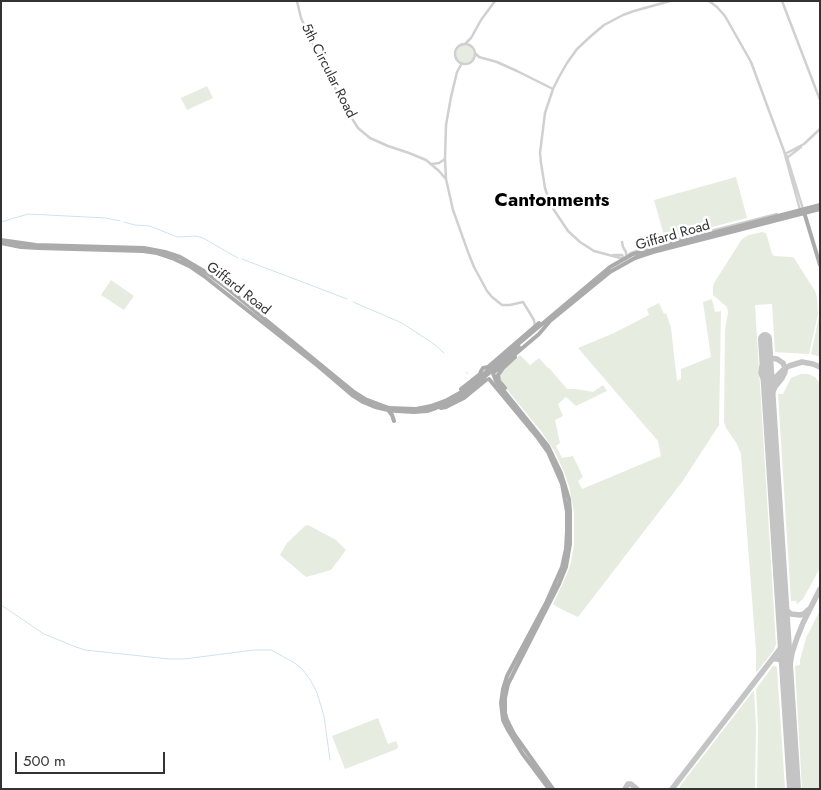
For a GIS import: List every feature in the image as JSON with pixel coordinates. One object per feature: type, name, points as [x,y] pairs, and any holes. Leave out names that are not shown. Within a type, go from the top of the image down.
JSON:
[{"type":"main road","points":[[793,212],[800,203],[809,207]]},
{"type":"main road","name":"Giffard Road","points":[[1,242],[22,247],[157,253],[183,262],[204,276],[352,395],[367,403],[388,410],[404,412],[420,411],[449,403],[623,261],[820,205]]},
{"type":"main road","name":"Giffard Road","points":[[492,373],[555,313],[598,277],[641,252],[793,212],[820,209]]},
{"type":"main road","points":[[802,211],[820,265]]},
{"type":"main road","name":"Giffard Road","points":[[1,242],[36,245],[144,248],[180,257],[204,271],[226,288],[354,392],[365,399],[388,408],[446,407],[464,398],[487,379]]},
{"type":"main road","points":[[616,256],[623,261]]},
{"type":"main road","name":"Giffard Road","points":[[488,368],[535,326],[555,313]]},
{"type":"main road","points":[[512,401],[498,375],[518,354],[519,347]]},
{"type":"main road","points":[[548,789],[508,730],[503,720],[501,703],[507,676],[559,576],[566,549],[567,512],[562,484],[548,452],[534,432],[487,379],[482,378],[480,374],[483,368],[491,370],[496,381],[543,439],[564,480],[570,506],[570,544],[566,567],[508,684],[505,702],[507,720],[514,734],[553,789]]},
{"type":"main road","points":[[487,379],[492,377],[492,373]]},
{"type":"main road","name":"Giffard Road","points":[[435,407],[461,390],[480,374]]},
{"type":"main road","points":[[388,410],[394,421]]},
{"type":"main road","points":[[399,417],[404,412]]},
{"type":"street","points":[[495,1],[484,15],[471,38],[457,48],[455,55],[457,72],[447,115],[446,179],[453,210],[465,245],[487,291],[496,301],[502,304],[510,305],[523,302],[534,320],[535,326]]},
{"type":"street","points":[[616,256],[594,251],[573,236],[549,200],[545,188],[540,153],[545,113],[553,89],[567,63],[577,49],[591,36],[604,25],[623,15],[669,1]]},
{"type":"street","points":[[709,1],[725,16],[751,62],[785,155],[802,211]]},
{"type":"street","points":[[782,1],[820,100]]},
{"type":"street","name":"5th Circular Road","points":[[297,2],[301,18],[324,66],[358,128],[370,138],[410,153],[431,164],[446,179]]},
{"type":"street","points":[[470,46],[471,38]]},
{"type":"street","points":[[464,44],[473,48],[479,58]]},
{"type":"street","points":[[473,59],[475,53]]},
{"type":"street","points":[[457,60],[462,63],[468,63],[473,59],[479,58],[497,62],[553,89]]},
{"type":"street","points":[[457,72],[462,63]]},
{"type":"street","points":[[785,155],[804,144],[820,129]]},
{"type":"street","points":[[431,164],[439,163],[445,159]]},
{"type":"street","points":[[622,242],[626,253],[623,261]]},
{"type":"street","points":[[609,255],[622,255],[623,261]]},
{"type":"street","points":[[534,320],[540,322]]},
{"type":"shaded area","points":[[465,45],[471,48],[474,54],[471,60],[465,63],[459,60],[456,54],[459,48]]},
{"type":"shaded area","points":[[207,86],[213,98],[187,110],[181,98]]},
{"type":"shaded area","points":[[736,177],[747,218],[665,239],[654,200]]},
{"type":"shaded area","points":[[762,232],[766,233],[774,256],[794,258],[815,291],[818,314],[809,354],[775,352],[772,304],[755,305],[776,644],[774,650],[756,673],[756,651],[741,454],[724,422],[725,330],[728,312],[727,307],[713,295],[713,287],[742,239]]},
{"type":"shaded area","points":[[111,280],[134,296],[124,310],[101,295]]},
{"type":"shaded area","points":[[712,299],[715,312],[721,311],[719,425],[682,482],[578,617],[553,604],[567,574],[574,545],[574,512],[569,486],[555,452],[541,431],[500,381],[500,373],[520,355],[530,365],[539,358],[567,389],[593,392],[603,385],[607,391],[576,406],[566,397],[558,404],[563,416],[555,420],[560,443],[556,446],[562,458],[573,456],[583,477],[578,481],[582,489],[661,456],[658,441],[578,348],[614,333],[649,315],[647,309],[659,303],[664,314],[666,313],[671,328],[677,381],[681,379],[681,369],[711,357],[703,302]]},
{"type":"shaded area","points":[[820,317],[820,357],[811,354]]},
{"type":"shaded area","points":[[801,374],[815,377],[820,384],[820,568],[803,599],[797,604],[796,601],[791,601],[778,394],[783,394],[791,378]]},
{"type":"shaded area","points":[[308,525],[336,540],[346,550],[331,570],[306,577],[280,555],[287,543]]},
{"type":"shaded area","points":[[820,610],[820,789],[802,789],[795,666],[800,665],[806,638]]},
{"type":"shaded area","points":[[773,666],[777,668],[785,789],[757,789],[758,727],[756,689]]},
{"type":"shaded area","points":[[754,690],[756,726],[755,789],[680,789],[680,786]]},
{"type":"shaded area","points":[[378,718],[388,744],[396,741],[397,749],[345,769],[332,736]]},
{"type":"waterway","points":[[1,222],[28,214],[106,218],[120,221]]},
{"type":"waterway","points":[[124,222],[150,226],[177,237],[196,236],[203,238],[238,258]]},
{"type":"waterway","points":[[242,259],[347,299]]},
{"type":"waterway","points":[[353,302],[402,323],[434,344],[444,353]]},
{"type":"waterway","points":[[1,605],[44,634],[85,650],[169,659],[271,650],[295,663],[311,681],[324,716],[330,760]]},
{"type":"taxiway","points":[[768,390],[761,373],[762,366],[770,358],[777,359],[783,363],[785,372],[772,394],[770,411]]},
{"type":"taxiway","points":[[770,392],[775,378],[789,366],[802,362],[820,367]]},
{"type":"taxiway","points":[[787,683],[792,653],[797,638],[820,589]]},
{"type":"taxiway","points":[[781,595],[784,608],[791,614],[800,615],[808,610]]},
{"type":"taxiway","points":[[672,789],[780,649],[784,639]]},
{"type":"taxiway","points":[[773,659],[782,661],[786,669]]},
{"type":"taxiway","points":[[625,789],[628,784],[637,789]]},
{"type":"runway","points":[[765,339],[794,789]]},
{"type":"district","name":"Cantonments","points":[[552,201]]}]
